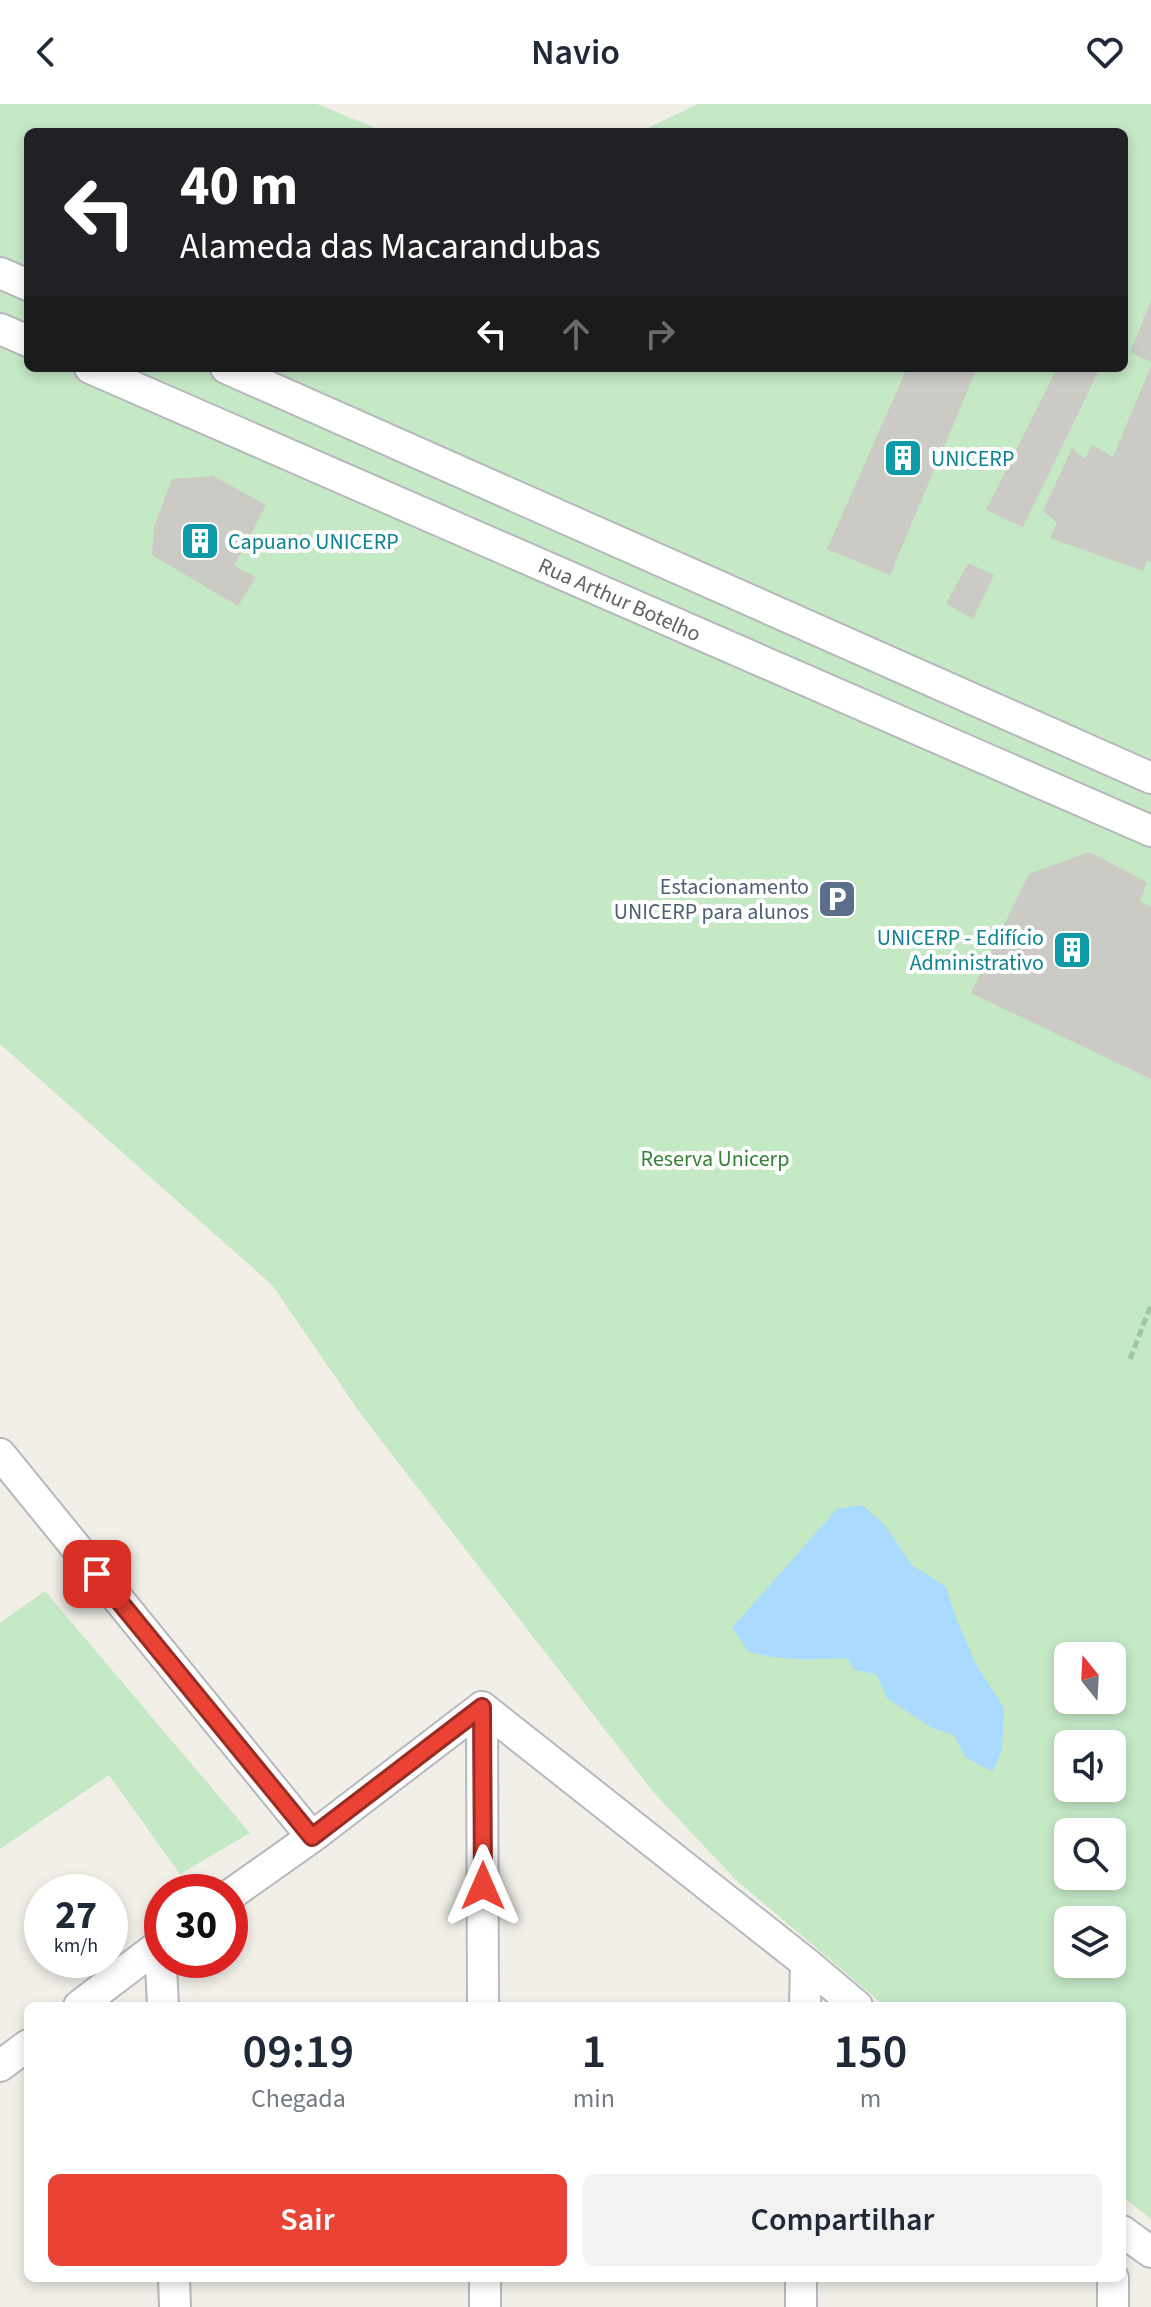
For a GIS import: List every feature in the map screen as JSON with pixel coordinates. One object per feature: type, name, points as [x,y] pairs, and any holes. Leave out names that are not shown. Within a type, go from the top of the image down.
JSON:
[{"type":"street","points":[[0,273],[24,283]]},
{"type":"street","points":[[0,329],[24,339]]},
{"type":"street","name":"Rua Arthur Botelho","points":[[99,372],[1151,831]]},
{"type":"street","points":[[235,372],[1151,778]]},
{"type":"street","points":[[0,1454],[312,1837]]},
{"type":"street","points":[[248,1882],[482,1707]]},
{"type":"street","points":[[482,1707],[852,2002]]},
{"type":"street","points":[[482,1707],[483,2002]]},
{"type":"street","points":[[84,2002],[144,1956]]},
{"type":"street","points":[[805,2002],[806,1963]]},
{"type":"street","points":[[162,1978],[163,2002]]},
{"type":"street","points":[[0,2066],[24,2048]]},
{"type":"street","points":[[1126,2234],[1151,2252]]},
{"type":"street","points":[[174,2282],[175,2307]]},
{"type":"street","points":[[485,2282],[485,2307]]},
{"type":"street","points":[[801,2282],[801,2307]]},
{"type":"street","points":[[1113,2282],[1113,2307]]},
{"type":"path","points":[[1130,1359],[1151,1305]]},
{"type":"green space","name":"Reserva Unicerp","points":[[0,104],[317,104],[375,128],[24,128],[24,372],[1128,372],[1128,128],[647,128],[698,104],[1151,104],[1151,2219],[1126,2199],[1126,2002],[880,2002],[736,1880],[654,1793],[363,1417],[272,1285],[0,1044]]},
{"type":"green space","points":[[45,1591],[250,1833],[180,1874],[109,1775],[0,1849],[0,1623]]},
{"type":"water","points":[[862,1505],[884,1524],[912,1565],[946,1587],[976,1664],[1004,1708],[1002,1750],[993,1772],[965,1757],[954,1735],[932,1728],[887,1698],[876,1674],[854,1670],[847,1658],[798,1659],[749,1652],[732,1628],[837,1509]]},
{"type":"building","points":[[1151,301],[1151,362],[1130,352]]},
{"type":"building","points":[[1151,366],[1151,562],[1147,561],[1143,571],[1050,538],[1057,523],[1043,511],[1072,448],[1085,459],[1092,445],[1113,457]]},
{"type":"building","name":"UNICERP","points":[[905,372],[975,372],[890,575],[827,549]]},
{"type":"building","points":[[1055,372],[1098,372],[1023,527],[986,510]]},
{"type":"building","name":"Capuano UNICERP","points":[[213,476],[266,505],[234,566],[256,577],[238,606],[152,555],[154,527],[172,479]]},
{"type":"building","points":[[968,563],[994,575],[973,619],[946,604]]},
{"type":"building","name":"UNICERP - Edifício Administrativo","points":[[1089,852],[1147,882],[1140,901],[1151,907],[1151,1079],[971,993],[1029,874]]},
{"type":"place","name":"UNICERP","points":[[903,458]]},
{"type":"place","name":"Capuano UNICERP","points":[[200,541]]},
{"type":"place","name":"Estacionamento UNICERP para alunos","points":[[837,899]]},
{"type":"place","name":"UNICERP - Edifício Administrativo","points":[[1072,950]]},
{"type":"route","points":[[97,1574],[312,1837],[482,1707],[483,1886]]}]
